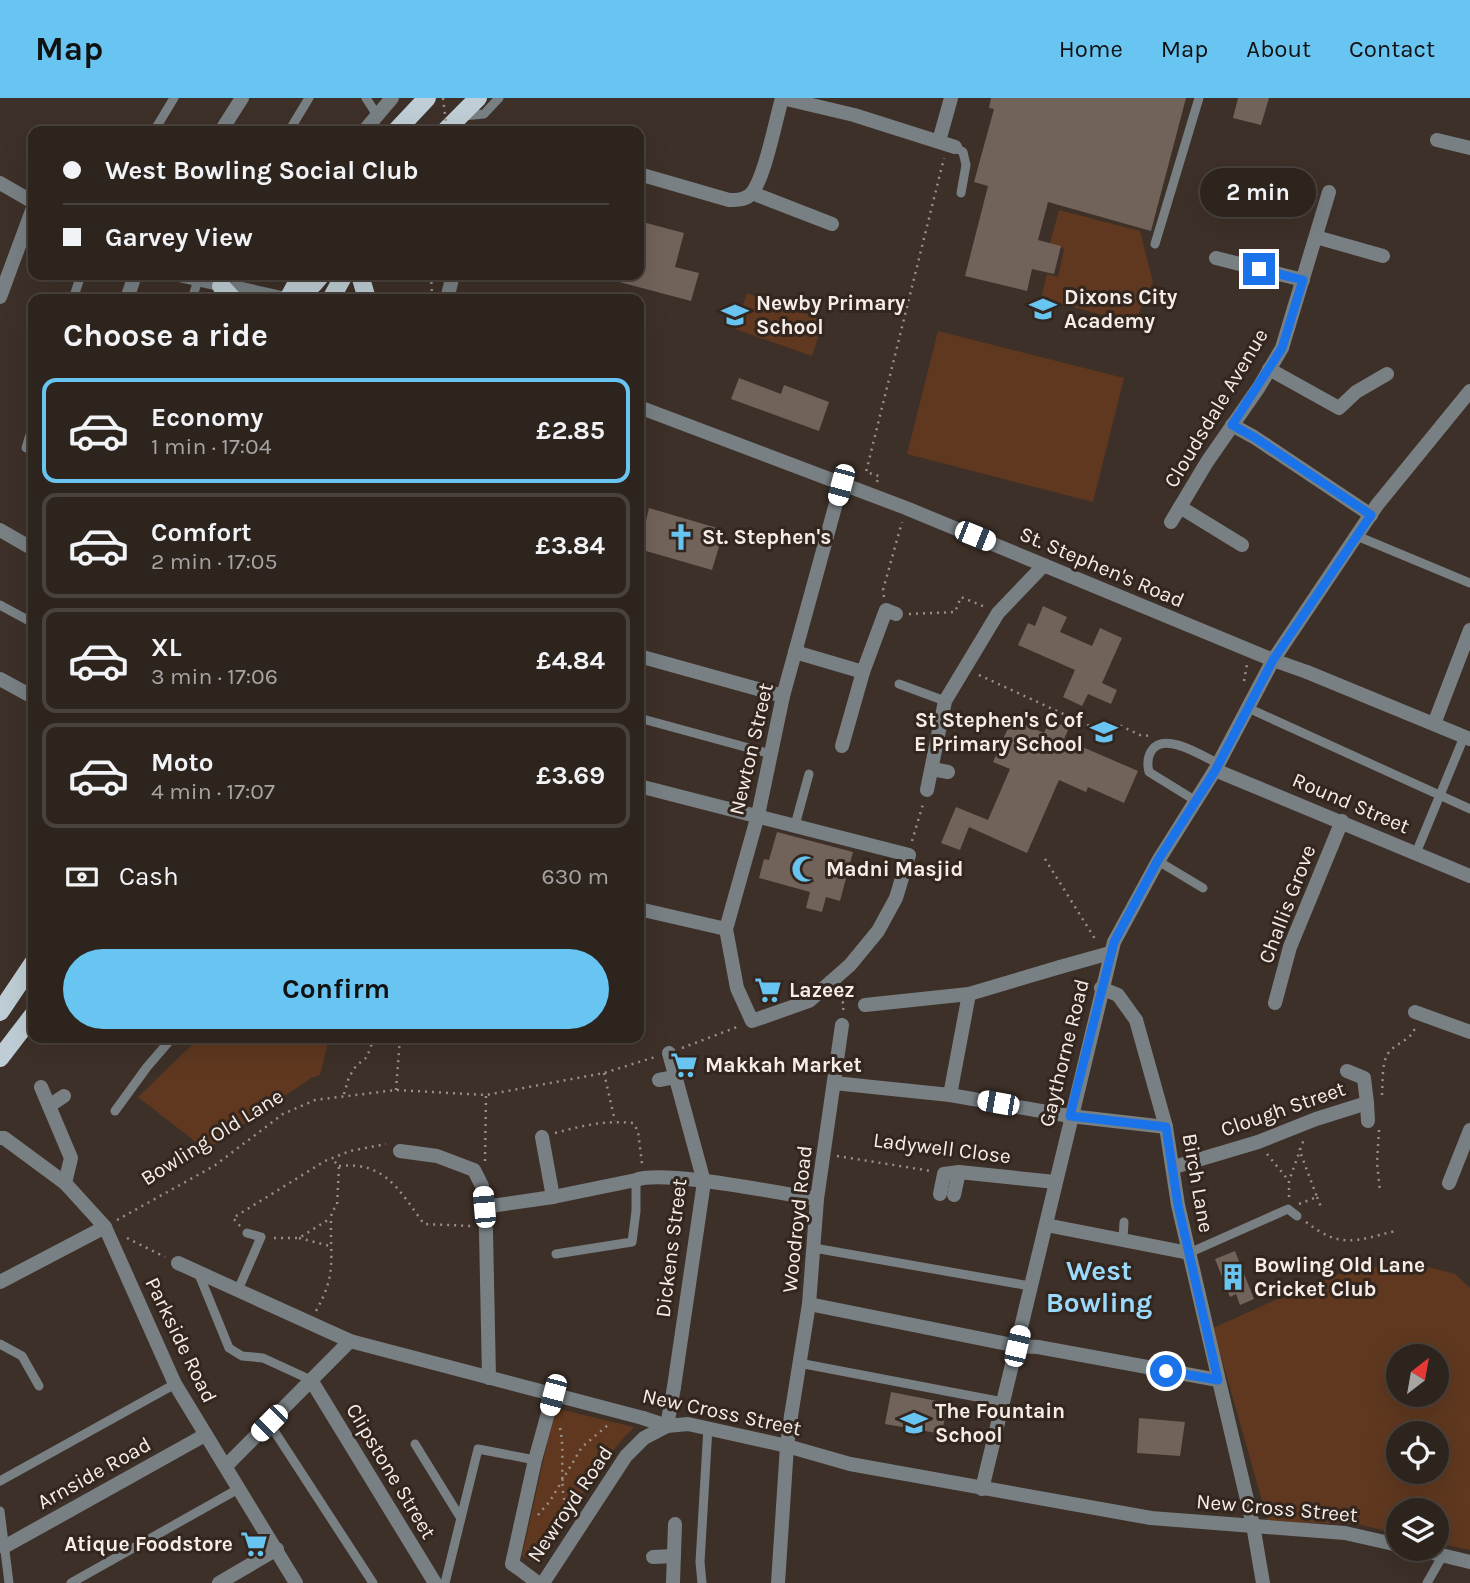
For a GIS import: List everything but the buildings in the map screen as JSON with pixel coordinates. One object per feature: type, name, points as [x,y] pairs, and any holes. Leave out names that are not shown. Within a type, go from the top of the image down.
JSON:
[{"type":"main road","points":[[401,126],[427,98]]},
{"type":"main road","points":[[451,126],[478,98]]},
{"type":"main road","points":[[302,294],[317,280]]},
{"type":"main road","points":[[1,1008],[28,970]]},
{"type":"main road","points":[[0,1058],[28,1022]]},
{"type":"street","points":[[224,126],[242,98]]},
{"type":"street","points":[[369,126],[392,98]]},
{"type":"street","points":[[644,175],[729,200],[743,200],[752,193],[761,176],[782,98],[947,144],[951,98]]},
{"type":"street","points":[[1437,140],[1470,148]]},
{"type":"street","points":[[0,183],[28,199]]},
{"type":"street","name":"Cloudsdale Avenue","points":[[1171,522],[1282,348],[1329,192]]},
{"type":"street","points":[[752,193],[832,224]]},
{"type":"street","points":[[0,298],[28,222]]},
{"type":"street","points":[[1316,237],[1383,256]]},
{"type":"street","points":[[1216,258],[1303,280]]},
{"type":"street","points":[[201,280],[227,293]]},
{"type":"street","points":[[1269,369],[1339,408],[1356,391],[1387,374]]},
{"type":"street","points":[[1273,660],[1371,515],[1470,391]]},
{"type":"street","name":"St. Stephen's Road","points":[[644,409],[906,508],[1467,738]]},
{"type":"street","points":[[1232,425],[1371,515]]},
{"type":"street","name":"Newton Street","points":[[752,1021],[737,988],[726,929],[758,815],[783,696],[841,485]]},
{"type":"street","points":[[1180,507],[1242,545]]},
{"type":"street","points":[[0,530],[28,546]]},
{"type":"street","points":[[927,790],[945,701],[998,613],[1044,565]]},
{"type":"street","points":[[842,746],[863,672],[891,612]]},
{"type":"street","points":[[1434,723],[1470,630]]},
{"type":"street","points":[[795,652],[863,672]]},
{"type":"street","points":[[644,657],[783,696]]},
{"type":"street","name":"Gaythorne Road","points":[[982,1489],[1108,954],[1158,860],[1217,767],[1273,660]]},
{"type":"street","points":[[0,679],[28,694]]},
{"type":"street","name":"Round Street","points":[[1217,767],[1470,876]]},
{"type":"street","points":[[932,769],[948,772]]},
{"type":"street","points":[[644,787],[909,855],[896,898],[878,931],[850,965],[809,1000],[752,1021]]},
{"type":"street","name":"Challis Grove","points":[[1275,1003],[1290,947],[1342,821]]},
{"type":"street","points":[[644,910],[726,929]]},
{"type":"street","points":[[865,1005],[969,994],[1108,954]]},
{"type":"street","name":"Birch Lane","points":[[1101,988],[1118,995],[1136,1020],[1166,1127],[1178,1205],[1254,1525]]},
{"type":"street","points":[[950,1094],[969,994]]},
{"type":"street","points":[[1418,1014],[1470,1032]]},
{"type":"street","name":"Woodroyd Road","points":[[787,1446],[809,1304],[817,1199],[842,1025]]},
{"type":"street","name":"Dickens Street","points":[[667,1426],[704,1182],[669,1053]]},
{"type":"street","name":"Clough Street","points":[[1348,1071],[1364,1078],[1367,1103],[1374,1120]]},
{"type":"street","points":[[659,1080],[676,1077]]},
{"type":"street","points":[[834,1083],[950,1094],[1070,1116],[1166,1127]]},
{"type":"street","points":[[41,1087],[71,1158],[65,1183]]},
{"type":"street","points":[[49,1106],[64,1096]]},
{"type":"street","name":"Clough Street","points":[[1174,1167],[1258,1142],[1316,1119],[1367,1103]]},
{"type":"street","points":[[1449,1182],[1470,1130]]},
{"type":"street","name":"Parkside Road","points":[[1,1134],[65,1183],[105,1227],[175,1384],[296,1583]]},
{"type":"street","points":[[542,1137],[553,1197]]},
{"type":"street","points":[[400,1151],[437,1156],[474,1170],[482,1186],[486,1231],[489,1378]]},
{"type":"street","points":[[947,1194],[952,1173]]},
{"type":"street","name":"Ladywell Close","points":[[952,1173],[1055,1182]]},
{"type":"street","points":[[484,1207],[553,1197],[640,1179],[704,1182],[817,1199]]},
{"type":"street","points":[[1046,1225],[1189,1253]]},
{"type":"street","points":[[0,1282],[105,1227]]},
{"type":"street","name":"New Cross Street","points":[[178,1263],[349,1341],[667,1426],[688,1424],[708,1427],[850,1464],[1151,1518],[1345,1533],[1386,1542]]},
{"type":"street","points":[[809,1304],[1017,1346],[1038,1347],[1218,1380]]},
{"type":"street","points":[[226,1466],[349,1341]]},
{"type":"street","name":"Clipstone Street","points":[[311,1380],[435,1583]]},
{"type":"street","points":[[541,1583],[512,1564],[535,1460],[553,1395]]},
{"type":"street","name":"Newroyd Road","points":[[541,1583],[626,1456],[644,1438],[667,1426]]},
{"type":"street","name":"Arnside Road","points":[[4,1547],[205,1435]]},
{"type":"street","points":[[778,1583],[787,1446]]},
{"type":"street","points":[[673,1583],[675,1524]]},
{"type":"street","points":[[1254,1525],[1263,1583]]},
{"type":"street","points":[[219,1583],[277,1549]]},
{"type":"street","points":[[653,1557],[674,1556]]},
{"type":"street","points":[[1449,1557],[1470,1562]]},
{"type":"lane","points":[[157,126],[174,98]]},
{"type":"lane","points":[[292,126],[309,98]]},
{"type":"lane","points":[[366,98],[377,115]]},
{"type":"lane","points":[[459,117],[484,114],[499,98]]},
{"type":"lane","points":[[1156,244],[1199,98]]},
{"type":"lane","points":[[947,144],[962,152],[966,165],[961,193]]},
{"type":"lane","points":[[26,448],[28,441]]},
{"type":"lane","points":[[1357,536],[1470,583]]},
{"type":"lane","points":[[0,605],[28,620]]},
{"type":"lane","points":[[899,684],[945,701]]},
{"type":"lane","points":[[1248,708],[1470,809]]},
{"type":"lane","points":[[644,719],[771,754]]},
{"type":"lane","points":[[1416,853],[1467,738]]},
{"type":"lane","points":[[1196,801],[1149,772],[1147,763],[1150,753],[1160,743],[1171,743],[1186,747],[1217,767]]},
{"type":"lane","points":[[795,825],[809,774]]},
{"type":"lane","points":[[1158,860],[1203,888]]},
{"type":"lane","points":[[115,1111],[168,1043]]},
{"type":"lane","points":[[556,1254],[632,1242],[640,1179]]},
{"type":"lane","points":[[1189,1253],[1288,1209],[1297,1216]]},
{"type":"lane","points":[[1123,1239],[1124,1222]]},
{"type":"lane","points":[[238,1290],[261,1237],[247,1233]]},
{"type":"lane","points":[[814,1248],[1030,1286]]},
{"type":"lane","points":[[198,1272],[229,1348],[242,1356],[262,1358],[311,1380]]},
{"type":"lane","points":[[0,1344],[22,1356],[39,1386]]},
{"type":"lane","points":[[799,1363],[1003,1402]]},
{"type":"lane","points":[[0,1481],[175,1384]]},
{"type":"lane","points":[[269,1423],[373,1583]]},
{"type":"lane","points":[[702,1583],[700,1562],[708,1427]]},
{"type":"lane","points":[[415,1444],[460,1517]]},
{"type":"lane","points":[[445,1583],[478,1449],[535,1460]]},
{"type":"lane","points":[[71,1583],[240,1488]]},
{"type":"lane","points":[[0,1511],[9,1583]]},
{"type":"lane","points":[[1427,1583],[1440,1561]]},
{"type":"path","points":[[443,98],[446,126]]},
{"type":"path","points":[[872,496],[879,476],[866,471],[947,144]]},
{"type":"path","points":[[906,508],[883,590],[891,612],[955,612],[961,597],[998,613]]},
{"type":"path","points":[[1229,642],[1226,649],[1241,656],[1248,666],[1245,680],[1238,691]]},
{"type":"path","points":[[963,668],[1096,729],[1117,724],[1140,734],[1153,736]]},
{"type":"path","points":[[909,855],[927,790]]},
{"type":"path","points":[[1045,859],[1108,954]]},
{"type":"path","points":[[827,984],[844,1004],[842,1025]]},
{"type":"path","points":[[1382,1097],[1385,1059],[1390,1051],[1412,1035],[1418,1014]]},
{"type":"path","name":"Bowling Old Lane","points":[[105,1227],[214,1166],[283,1114],[315,1100],[344,1094],[396,1090],[486,1095],[604,1073],[669,1053],[752,1021]]},
{"type":"path","points":[[344,1094],[349,1077],[356,1066],[367,1057],[372,1043]]},
{"type":"path","points":[[396,1090],[400,1043]]},
{"type":"path","points":[[604,1073],[615,1121]]},
{"type":"path","points":[[482,1186],[486,1095]]},
{"type":"path","points":[[1316,1119],[1309,1127],[1299,1149],[1289,1181],[1288,1209],[1317,1197]]},
{"type":"path","points":[[1374,1120],[1380,1191]]},
{"type":"path","points":[[542,1137],[591,1124],[615,1121],[633,1123],[638,1132],[640,1179]]},
{"type":"path","points":[[1258,1142],[1289,1181]]},
{"type":"path","points":[[247,1233],[233,1218],[332,1158],[350,1151],[386,1144]]},
{"type":"path","points":[[1299,1149],[1321,1207]]},
{"type":"path","name":"Ladywell Close","points":[[824,1155],[952,1173]]},
{"type":"path","points":[[309,1323],[328,1287],[333,1267],[330,1246],[331,1218],[332,1211],[337,1206],[339,1166],[332,1158]]},
{"type":"path","points":[[339,1166],[358,1164],[378,1170],[424,1224],[459,1225],[486,1231]]},
{"type":"path","points":[[1297,1216],[1328,1238],[1343,1241],[1355,1241],[1395,1231]]},
{"type":"path","points":[[299,1238],[331,1218]]},
{"type":"path","points":[[105,1227],[178,1263]]},
{"type":"path","points":[[261,1237],[299,1238],[330,1246]]},
{"type":"path","points":[[549,1412],[558,1421],[564,1445],[564,1495],[567,1511],[579,1528]]},
{"type":"path","points":[[520,1526],[536,1517],[550,1501],[582,1447],[620,1412]]},
{"type":"shaded area","points":[[1059,210],[1140,231],[1153,282],[1134,323],[1041,299],[1047,274],[1058,277],[1064,249],[1050,243]]},
{"type":"shaded area","points":[[747,293],[824,320],[812,356],[735,329]]},
{"type":"shaded area","points":[[938,331],[1124,378],[1093,502],[907,454]]},
{"type":"shaded area","points":[[194,1043],[328,1043],[320,1075],[311,1078],[206,1150],[138,1097]]},
{"type":"shaded area","points":[[1421,1265],[1455,1274],[1470,1288],[1470,1550],[1449,1546],[1449,1498],[1386,1498],[1386,1531],[1358,1524],[1268,1522],[1213,1328],[1309,1285],[1357,1268]]},
{"type":"shaded area","points":[[555,1408],[634,1427],[619,1443],[581,1496],[570,1499],[560,1520],[563,1527],[538,1565],[522,1556]]},
{"type":"place","name":"Dixons City Academy","points":[[1043,309]]},
{"type":"place","name":"Newby Primary School","points":[[735,315]]},
{"type":"place","name":"St. Stephen's","points":[[681,537]]},
{"type":"place","name":"St Stephen's C of E Primary School","points":[[1104,732]]},
{"type":"place","name":"Madni Masjid","points":[[805,869]]},
{"type":"place","name":"Lazeez","points":[[768,990]]},
{"type":"place","name":"Makkah Market","points":[[684,1065]]},
{"type":"place","name":"Bowling Old Lane Cricket Club","points":[[1233,1277]]},
{"type":"place","name":"The Fountain School","points":[[914,1423]]},
{"type":"place","name":"Atique Foodstore","points":[[254,1544]]},
{"type":"district","name":"West Bowling","points":[[1099,1286]]},
{"type":"route","points":[[1166,1371],[1218,1380],[1178,1205],[1166,1127],[1070,1116],[1114,942],[1158,860],[1215,771],[1273,660],[1371,515],[1232,425],[1282,348],[1303,280],[1259,269]]}]
